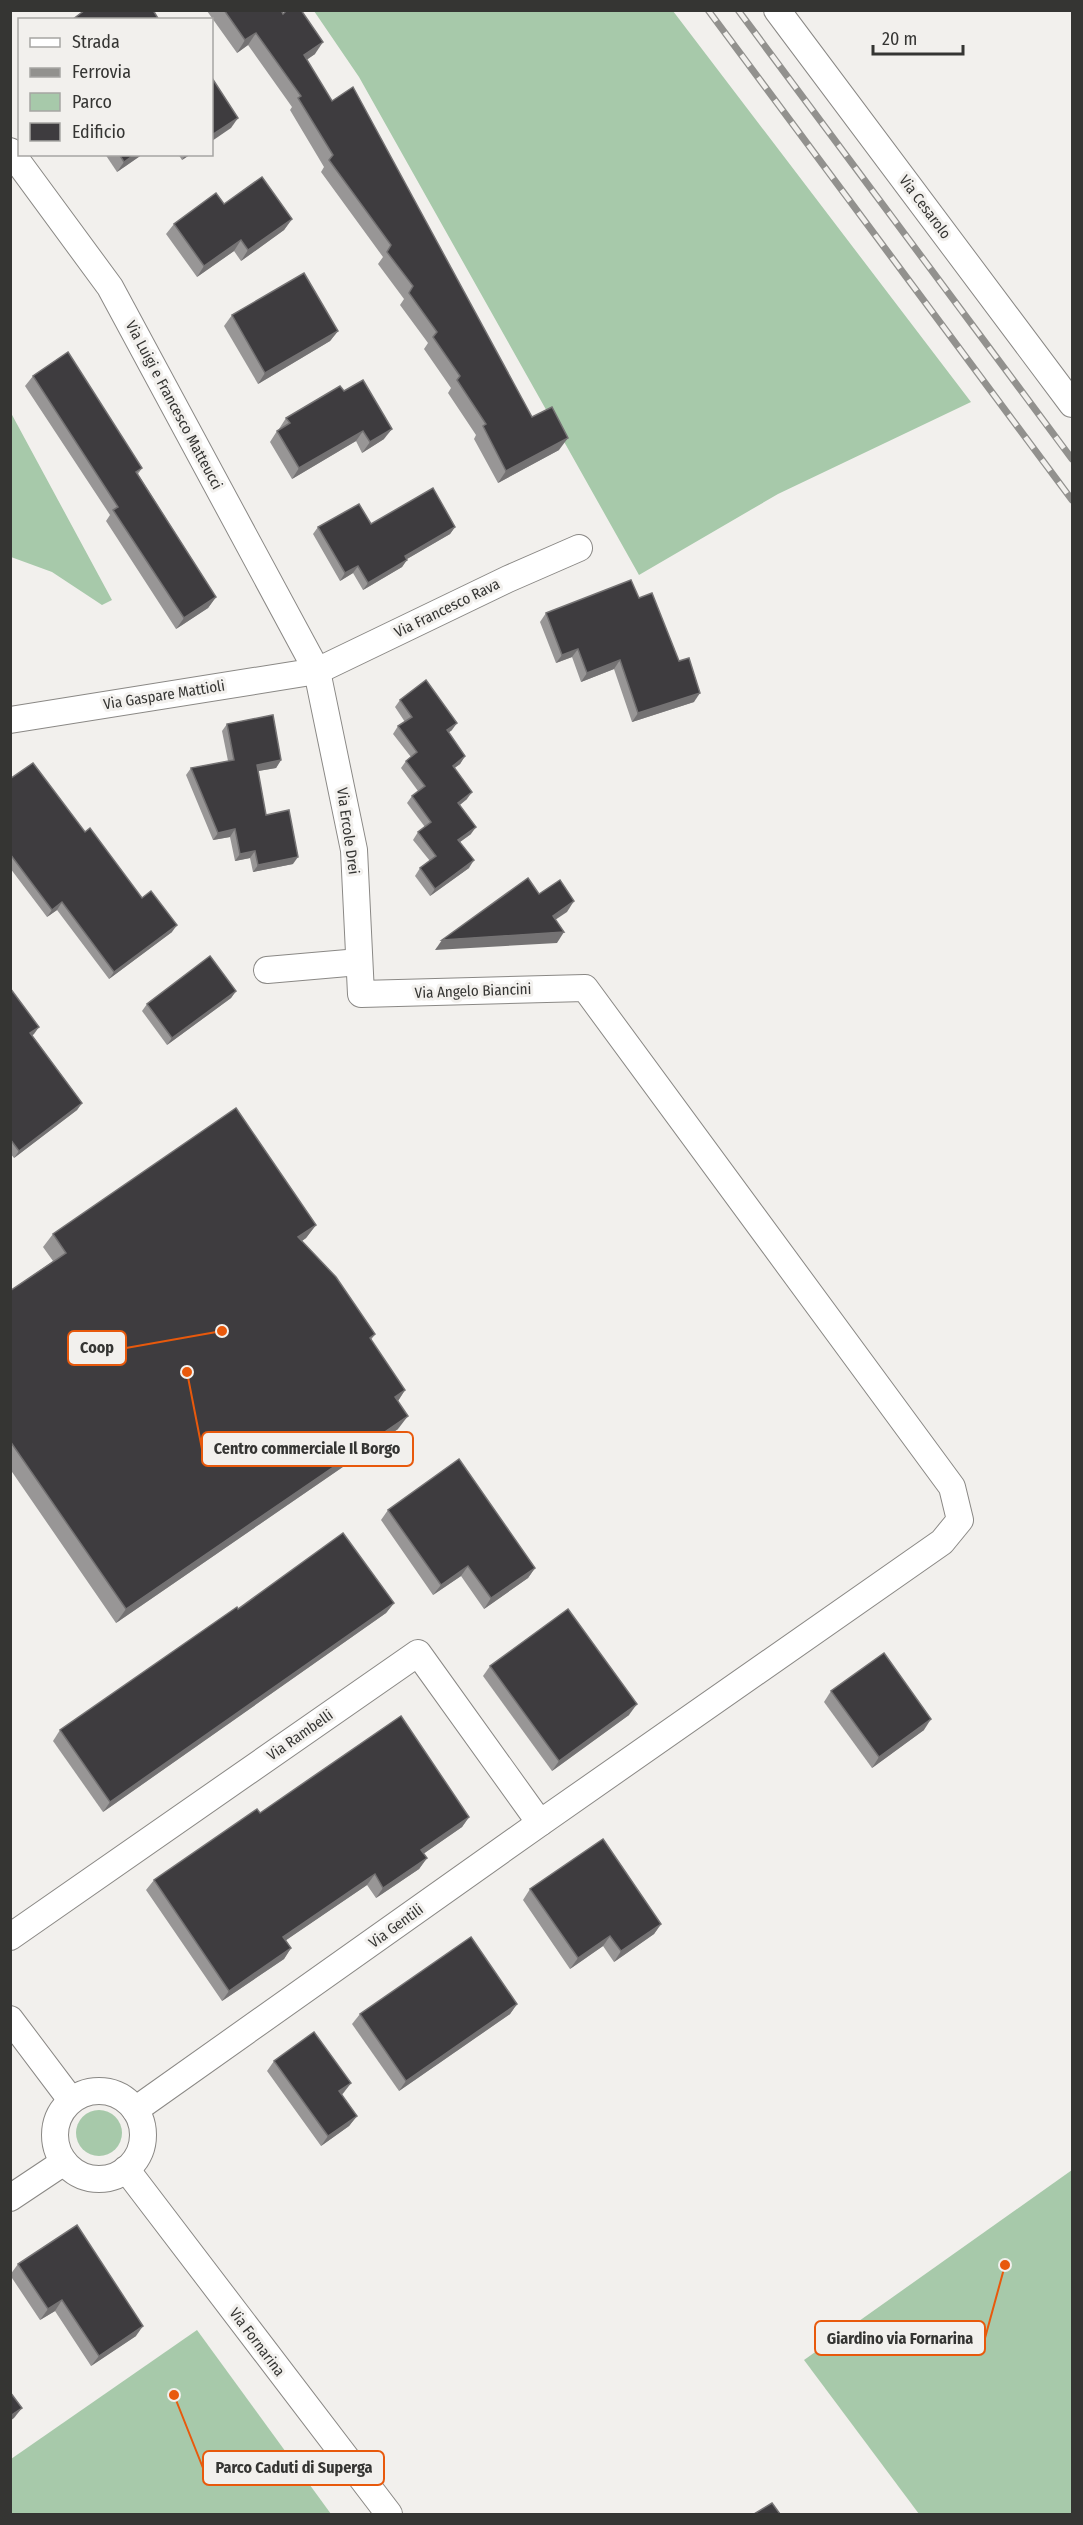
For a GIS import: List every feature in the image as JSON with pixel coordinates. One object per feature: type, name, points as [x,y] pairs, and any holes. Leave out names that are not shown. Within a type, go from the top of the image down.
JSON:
[{"type":"street","name":"Via Cesarolo","points":[[777,10],[1072,404]]},
{"type":"street","name":"Via Luigi e Francesco Matteucci","points":[[10,151],[110,286],[317,670]]},
{"type":"street","name":"Via Francesco Rava","points":[[317,670],[508,579],[579,548]]},
{"type":"street","name":"Via Gaspare Mattioli","points":[[10,720],[317,670]]},
{"type":"street","name":"Via Ercole Drei","points":[[317,670],[354,850],[361,994]]},
{"type":"street","points":[[267,970],[359,962]]},
{"type":"street","name":"Via Angelo Biancini","points":[[361,994],[585,988]]},
{"type":"street","name":"Via Gentili","points":[[135,2110],[214,2057],[540,1823],[942,1542],[960,1520],[952,1487],[585,988]]},
{"type":"street","name":"Via Rambelli","points":[[10,1936],[418,1653],[540,1823]]},
{"type":"street","points":[[10,2019],[71,2100]]},
{"type":"street","points":[[98,2090],[112,2093],[126,2100],[135,2110],[141,2122],[143,2135],[141,2148],[135,2160],[126,2169],[114,2176],[100,2179],[87,2178],[64,2162],[57,2150],[55,2130],[62,2110],[71,2100],[84,2093],[98,2090]]},
{"type":"street","points":[[10,2199],[64,2162]]},
{"type":"street","name":"Via Fornarina","points":[[126,2169],[389,2514]]},
{"type":"green space","points":[[314,11],[673,11],[971,402],[778,494],[639,575],[359,77]]},
{"type":"green space","points":[[10,413],[112,600],[102,605],[52,572],[11,557]]},
{"type":"green space","points":[[99,2110],[115,2117],[122,2133],[115,2149],[99,2156],[83,2149],[76,2133],[83,2117]]},
{"type":"green space","points":[[1072,2170],[1072,2514],[919,2514],[804,2360]]},
{"type":"green space","points":[[197,2330],[331,2514],[11,2514],[11,2459]]},
{"type":"building","points":[[85,10],[153,10],[158,18],[75,18]]},
{"type":"building","points":[[224,10],[281,10],[283,14],[287,10],[301,10],[323,42],[304,55],[332,101],[353,87],[532,417],[552,407],[568,438],[506,471],[483,426],[486,424],[457,380],[460,376],[433,337],[437,332],[409,293],[413,286],[387,252],[391,245],[329,160],[333,155],[298,98],[301,96],[256,33],[245,40]]},
{"type":"building","points":[[213,80],[238,118],[213,134]]},
{"type":"building","points":[[120,156],[132,156],[124,162]]},
{"type":"building","points":[[262,177],[292,219],[248,250],[241,240],[204,266],[174,224],[216,193],[224,204]]},
{"type":"building","points":[[304,273],[338,331],[265,373],[232,315]]},
{"type":"building","points":[[68,352],[142,468],[136,472],[216,597],[184,618],[113,510],[118,507],[33,376]]},
{"type":"building","points":[[363,380],[392,429],[370,442],[363,431],[299,468],[277,431],[290,423],[286,418],[340,386],[344,391]]},
{"type":"building","points":[[433,488],[455,527],[405,556],[407,560],[368,583],[358,566],[345,573],[318,527],[359,504],[371,524]]},
{"type":"building","points":[[631,580],[639,598],[652,593],[679,661],[689,658],[700,693],[638,713],[620,660],[587,673],[578,649],[562,655],[546,613]]},
{"type":"building","points":[[426,680],[457,723],[447,730],[465,756],[453,766],[472,792],[458,803],[476,827],[458,840],[474,860],[435,889],[420,868],[436,856],[418,832],[431,822],[412,796],[425,786],[406,761],[417,752],[398,726],[412,717],[400,700]]},
{"type":"building","points":[[273,715],[281,760],[257,765],[266,815],[289,810],[298,857],[258,865],[255,851],[240,854],[235,829],[218,833],[191,768],[234,760],[227,724]]},
{"type":"building","points":[[33,763],[85,832],[90,828],[142,898],[151,891],[177,925],[114,972],[62,902],[52,910],[10,854],[10,779]]},
{"type":"building","points":[[528,878],[539,894],[560,880],[574,901],[553,916],[564,932],[442,940]]},
{"type":"building","points":[[210,956],[236,991],[172,1038],[147,1004]]},
{"type":"building","points":[[10,988],[39,1027],[30,1033],[82,1103],[19,1151],[10,1139]]},
{"type":"building","points":[[236,1108],[316,1225],[298,1237],[336,1277],[375,1334],[370,1338],[405,1390],[395,1397],[408,1416],[126,1609],[10,1441],[10,1291],[66,1253],[53,1234]]},
{"type":"building","points":[[459,1459],[535,1568],[491,1598],[468,1566],[441,1585],[388,1510]]},
{"type":"building","points":[[343,1533],[394,1603],[110,1802],[60,1730],[237,1607],[238,1609]]},
{"type":"building","points":[[568,1609],[637,1704],[559,1761],[490,1666]]},
{"type":"building","points":[[884,1653],[931,1719],[879,1757],[831,1691]]},
{"type":"building","points":[[401,1716],[469,1817],[421,1850],[427,1858],[383,1888],[375,1874],[283,1937],[291,1948],[229,1991],[154,1880],[257,1809],[260,1813]]},
{"type":"building","points":[[603,1839],[661,1924],[621,1951],[610,1936],[578,1958],[530,1889]]},
{"type":"building","points":[[471,1937],[517,2004],[406,2081],[360,2014]]},
{"type":"building","points":[[314,2032],[351,2083],[339,2091],[357,2116],[328,2136],[274,2061]]},
{"type":"building","points":[[77,2225],[143,2326],[99,2356],[62,2300],[48,2309],[18,2264]]},
{"type":"building","points":[[10,2392],[22,2408],[10,2416]]},
{"type":"building","points":[[772,2503],[780,2514],[754,2514]]},
{"type":"railway","points":[[708,10],[1072,500]]},
{"type":"railway","points":[[738,10],[1072,459]]},
{"type":"place","name":"Coop","points":[[222,1331]]},
{"type":"place","name":"Centro commerciale Il Borgo","points":[[187,1372]]},
{"type":"place","name":"Giardino via Fornarina","points":[[1005,2265]]},
{"type":"place","name":"Parco Caduti di Superga","points":[[174,2395]]}]
